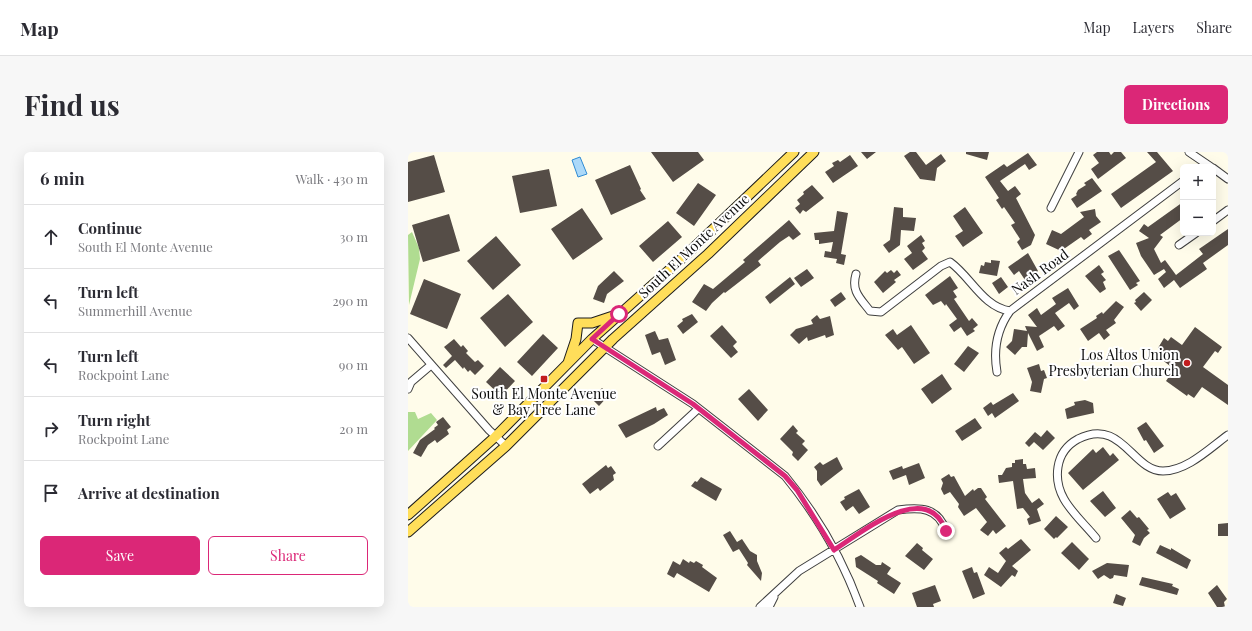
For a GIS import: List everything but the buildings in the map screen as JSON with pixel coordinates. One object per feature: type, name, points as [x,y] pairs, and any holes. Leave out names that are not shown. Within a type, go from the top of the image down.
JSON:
[{"type":"main road","name":"South El Monte Avenue","points":[[408,515],[495,437],[592,339],[686,254],[794,152]]},
{"type":"main road","name":"South El Monte Avenue","points":[[408,532],[473,477],[606,347],[708,254],[813,152]]},
{"type":"main road","points":[[568,364],[576,339],[578,323],[592,323],[619,314]]},
{"type":"street","points":[[1051,208],[1078,152]]},
{"type":"street","points":[[1189,152],[1204,164]]},
{"type":"street","points":[[1216,171],[1228,178]]},
{"type":"street","name":"Nash Road","points":[[856,274],[853,284],[858,294],[870,311],[881,312],[940,266],[950,262],[990,302],[1000,309],[1010,310],[1180,184]]},
{"type":"street","points":[[1216,219],[1228,210]]},
{"type":"street","points":[[1178,245],[1192,236]]},
{"type":"street","points":[[997,372],[995,358],[998,336],[1002,323],[1010,310]]},
{"type":"street","points":[[408,338],[495,437],[506,446]]},
{"type":"street","points":[[592,339],[698,409],[785,476],[797,490],[834,550],[848,575],[860,607]]},
{"type":"street","points":[[408,389],[411,382],[431,365]]},
{"type":"street","points":[[658,446],[698,409]]},
{"type":"street","points":[[1096,538],[1068,506],[1060,492],[1056,478],[1060,459],[1069,444],[1087,436],[1107,436],[1127,447],[1148,466],[1162,471],[1181,467],[1228,434]]},
{"type":"street","points":[[760,607],[799,571],[898,510],[915,508],[930,510],[942,520],[946,531]]},
{"type":"street","points":[[769,607],[778,590]]},
{"type":"green space","points":[[412,232],[419,248],[420,259],[409,305],[408,235]]},
{"type":"green space","points":[[408,412],[415,412],[418,419],[431,413],[437,420],[408,451]]},
{"type":"water","points":[[580,157],[587,174],[578,177],[572,160]]},
{"type":"place","name":"Los Altos Union Presbyterian Church","points":[[1187,363]]},
{"type":"place","name":"South El Monte Avenue & Bay Tree Lane","points":[[544,379]]},
{"type":"route","points":[[619,314],[592,339],[693,404],[785,476],[797,490],[834,550],[898,510],[915,508],[930,510],[942,520],[946,531]]}]
